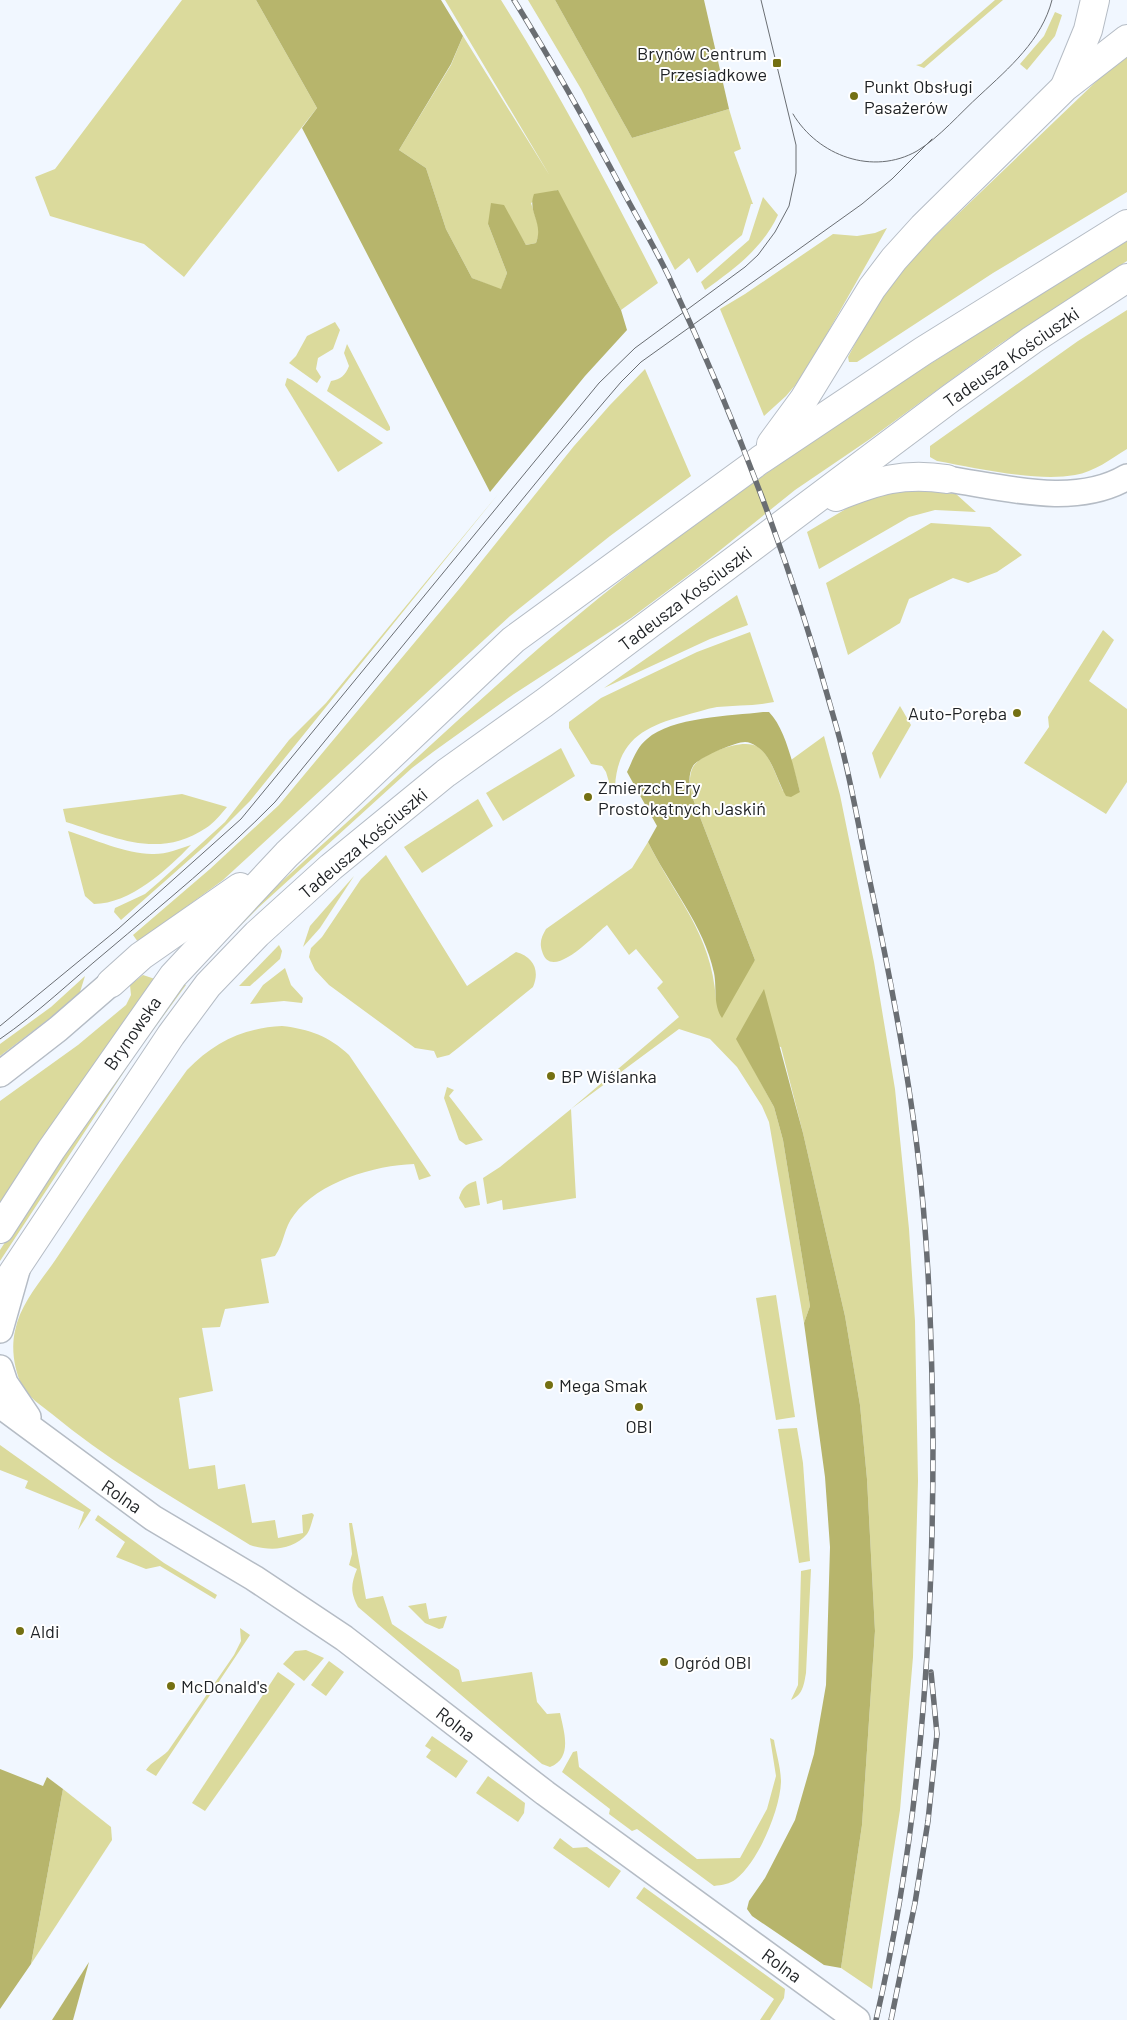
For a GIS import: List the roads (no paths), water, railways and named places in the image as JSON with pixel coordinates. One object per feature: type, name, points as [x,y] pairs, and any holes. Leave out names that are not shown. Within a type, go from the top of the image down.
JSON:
[{"type":"main road","points":[[1064,88],[1088,30],[1095,0]]},
{"type":"main road","points":[[760,460],[804,398],[872,288],[894,259],[923,227],[1064,88],[1127,39]]},
{"type":"main road","points":[[111,983],[141,956],[287,854],[513,640],[760,460],[923,351],[1127,224]]},
{"type":"main road","name":"Tadeusza Kościuszki","points":[[257,934],[331,867],[446,773],[544,703],[951,398],[1032,340],[1127,278]]},
{"type":"main road","points":[[802,510],[874,482],[911,476],[947,479]]},
{"type":"main road","name":"Brynowska","points":[[0,1229],[51,1150],[174,976],[287,854]]},
{"type":"main road","name":"Brynowska","points":[[0,1292],[126,1099],[171,1035],[208,985],[257,934]]},
{"type":"street","points":[[947,479],[1039,492],[1078,493],[1115,484],[1127,477]]},
{"type":"street","points":[[0,1074],[58,1029],[111,983]]},
{"type":"street","points":[[0,1330],[19,1265]]},
{"type":"street","points":[[0,1368],[5,1383],[17,1404],[46,1441]]},
{"type":"street","name":"Rolna","points":[[0,1405],[46,1441],[153,1518],[254,1578],[344,1638],[545,1793],[857,2020]]},
{"type":"street","name":"Rolna","points":[[0,1421],[46,1441]]},
{"type":"tram line","points":[[0,1026],[118,929],[241,819],[599,383],[635,348],[745,267],[758,255],[775,232],[789,206],[796,173],[796,145],[761,0]]},
{"type":"tram line","points":[[793,114],[804,129],[817,141],[832,151],[848,158],[883,162],[917,151],[942,132],[1023,52],[1041,28],[1052,0]]},
{"type":"tram line","points":[[0,1039],[41,1008],[192,879],[275,802],[557,457],[621,382],[641,362],[862,204],[892,179],[932,139]]},
{"type":"railway","points":[[514,0],[543,47],[664,266],[740,440],[801,608],[840,741],[854,799],[896,1012],[913,1113],[924,1221],[932,1369],[932,1515],[927,1661],[921,1733],[903,1877],[891,1949],[876,2020]]},
{"type":"railway","points":[[891,2020],[915,1903],[928,1821],[937,1734],[931,1672]]},
{"type":"place","name":"Brynów Centrum Przesiadkowe","points":[[777,63]]},
{"type":"place","name":"Punkt Obsługi Pasażerów","points":[[854,96]]},
{"type":"place","name":"Auto-Poręba","points":[[1017,713]]},
{"type":"place","name":"Zmierzch Ery Prostokątnych Jaskiń","points":[[588,797]]},
{"type":"place","name":"BP Wiślanka","points":[[551,1076]]},
{"type":"place","name":"Mega Smak","points":[[549,1385]]},
{"type":"place","name":"OBI","points":[[639,1407]]},
{"type":"place","name":"Aldi","points":[[20,1631]]},
{"type":"place","name":"Ogród OBI","points":[[664,1662]]},
{"type":"place","name":"McDonald's","points":[[171,1686]]}]
